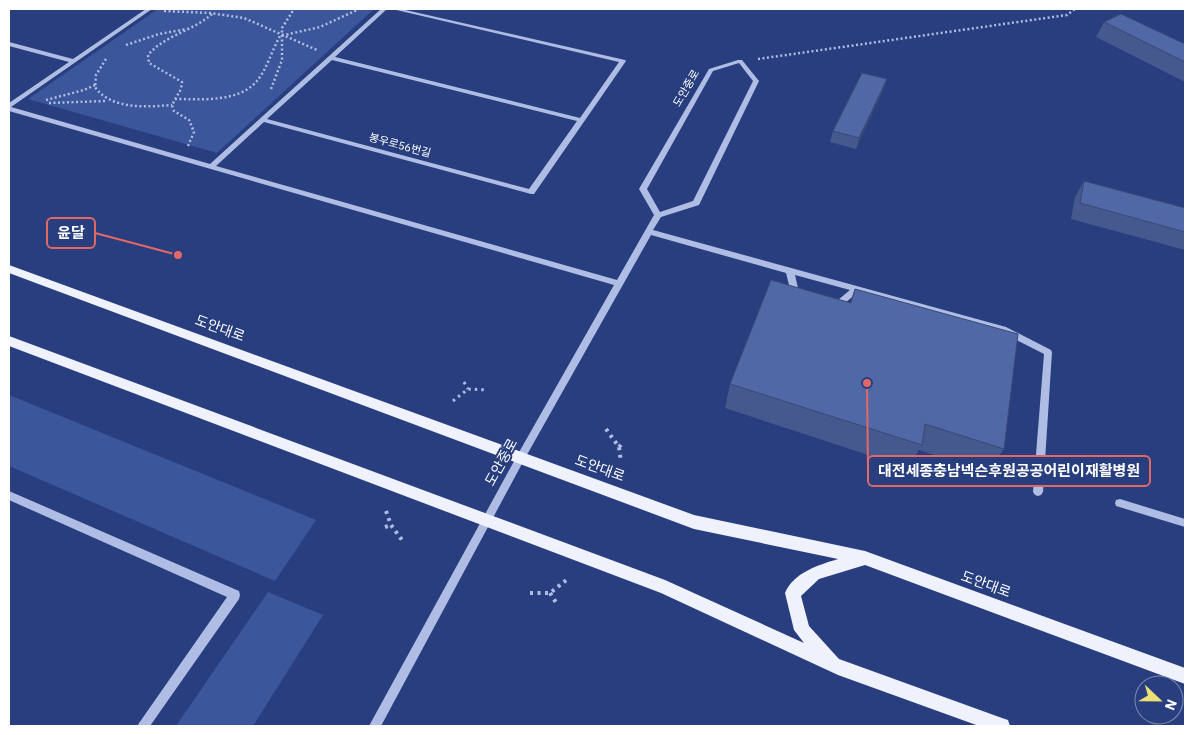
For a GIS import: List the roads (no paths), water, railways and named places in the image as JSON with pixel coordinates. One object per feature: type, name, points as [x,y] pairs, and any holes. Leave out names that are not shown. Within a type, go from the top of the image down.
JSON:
[{"type":"main road","name":"도안대로","points":[[9,269],[694,522],[866,558],[1185,676]]},
{"type":"main road","points":[[9,341],[665,587],[838,666],[1002,726]]},
{"type":"main road","points":[[838,666],[802,630],[793,594],[816,573],[866,558]]},
{"type":"street","points":[[136,9],[147,10]]},
{"type":"street","points":[[211,167],[384,9]]},
{"type":"street","points":[[395,9],[623,61],[530,192]]},
{"type":"street","points":[[9,107],[147,10]]},
{"type":"street","points":[[9,44],[73,61]]},
{"type":"street","points":[[330,58],[581,120]]},
{"type":"street","name":"도안중로","points":[[375,726],[521,457],[658,215],[696,203],[756,81],[740,61],[710,70],[644,189],[658,215]]},
{"type":"street","points":[[9,107],[619,284]]},
{"type":"street","name":"봉우로56번길","points":[[263,120],[530,192]]},
{"type":"street","points":[[649,232],[1006,330],[1048,352],[1038,492]]},
{"type":"street","points":[[790,271],[796,298],[805,300]]},
{"type":"street","points":[[824,306],[834,308],[857,289]]},
{"type":"street","points":[[9,496],[235,595],[143,726]]},
{"type":"street","points":[[1120,503],[1185,523]]},
{"type":"place","name":"윤달","points":[[178,255]]},
{"type":"place","name":"대전세종충남넥슨후원공공어린이재활병원","points":[[867,383]]}]
